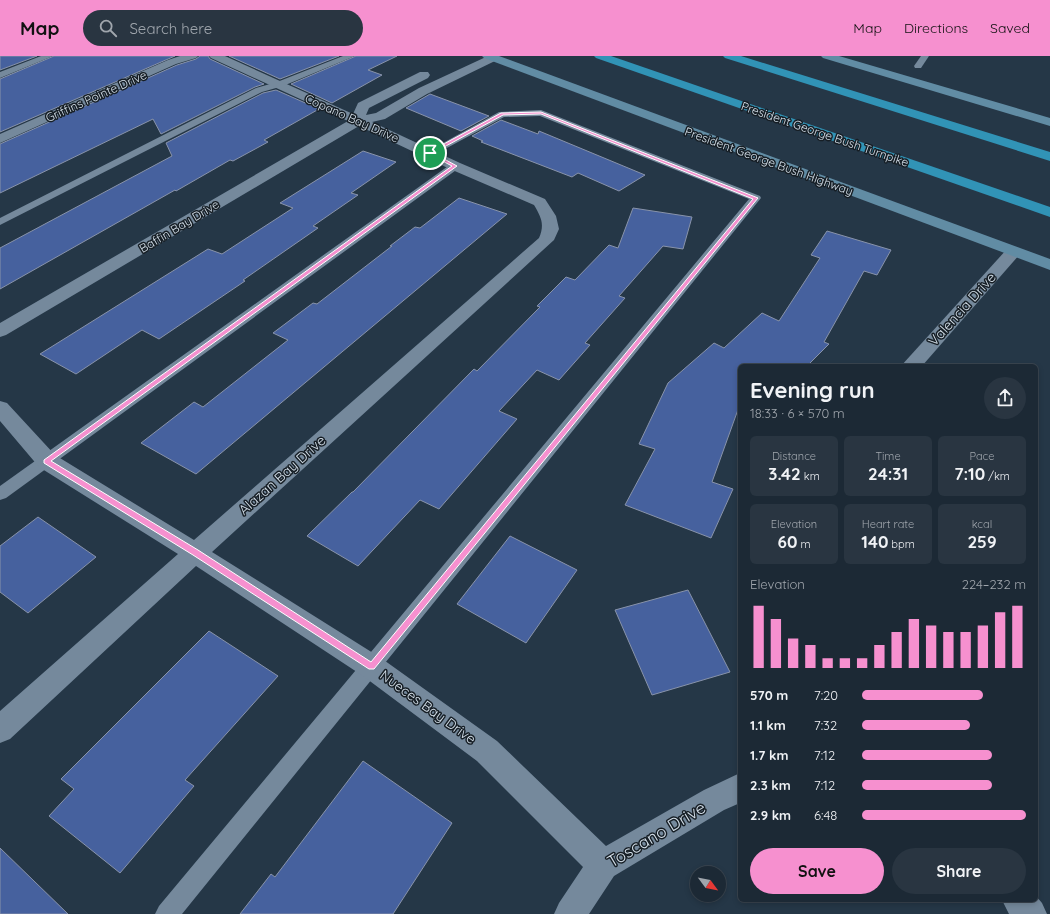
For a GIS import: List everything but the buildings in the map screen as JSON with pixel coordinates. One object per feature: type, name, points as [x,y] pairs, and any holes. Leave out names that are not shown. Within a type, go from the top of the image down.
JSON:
[{"type":"highway","name":"President George Bush Turnpike","points":[[600,56],[1050,212]]},
{"type":"highway","points":[[729,56],[1050,157]]},
{"type":"main road","points":[[827,56],[1050,122]]},
{"type":"main road","name":"President George Bush Highway","points":[[491,57],[1050,265]]},
{"type":"street","name":"Griffins Pointe Drive","points":[[0,139],[172,62],[192,56]]},
{"type":"street","name":"Copano Bay Drive","points":[[215,56],[280,84],[455,166],[540,202],[548,216]]},
{"type":"street","name":"Baffin Bay Drive","points":[[0,331],[357,120],[380,116],[423,91],[491,57]]},
{"type":"street","name":"Baffin Bay Drive","points":[[357,120],[363,106],[433,71]]},
{"type":"street","name":"Alazan Bay Drive","points":[[0,729],[195,552],[546,240],[551,229],[548,216]]},
{"type":"street","name":"Valencia Drive","points":[[913,364],[1014,252]]},
{"type":"street","name":"Nueces Bay Drive","points":[[0,408],[47,461],[195,552],[372,667],[487,751],[603,865]]},
{"type":"street","name":"Toscano Drive","points":[[570,914],[603,865],[714,800],[738,789]]},
{"type":"street","points":[[1020,902],[1031,914]]},
{"type":"lane","points":[[0,75],[49,56]]},
{"type":"lane","points":[[0,222],[259,90],[280,84],[351,56]]},
{"type":"lane","points":[[918,66],[925,56]]},
{"type":"lane","points":[[167,914],[372,667],[756,198],[541,113],[502,114],[430,153]]},
{"type":"lane","points":[[0,494],[455,166]]},
{"type":"route","points":[[541,113],[756,198],[372,667],[195,552],[47,461],[455,166],[430,153],[502,114],[541,113]]}]
